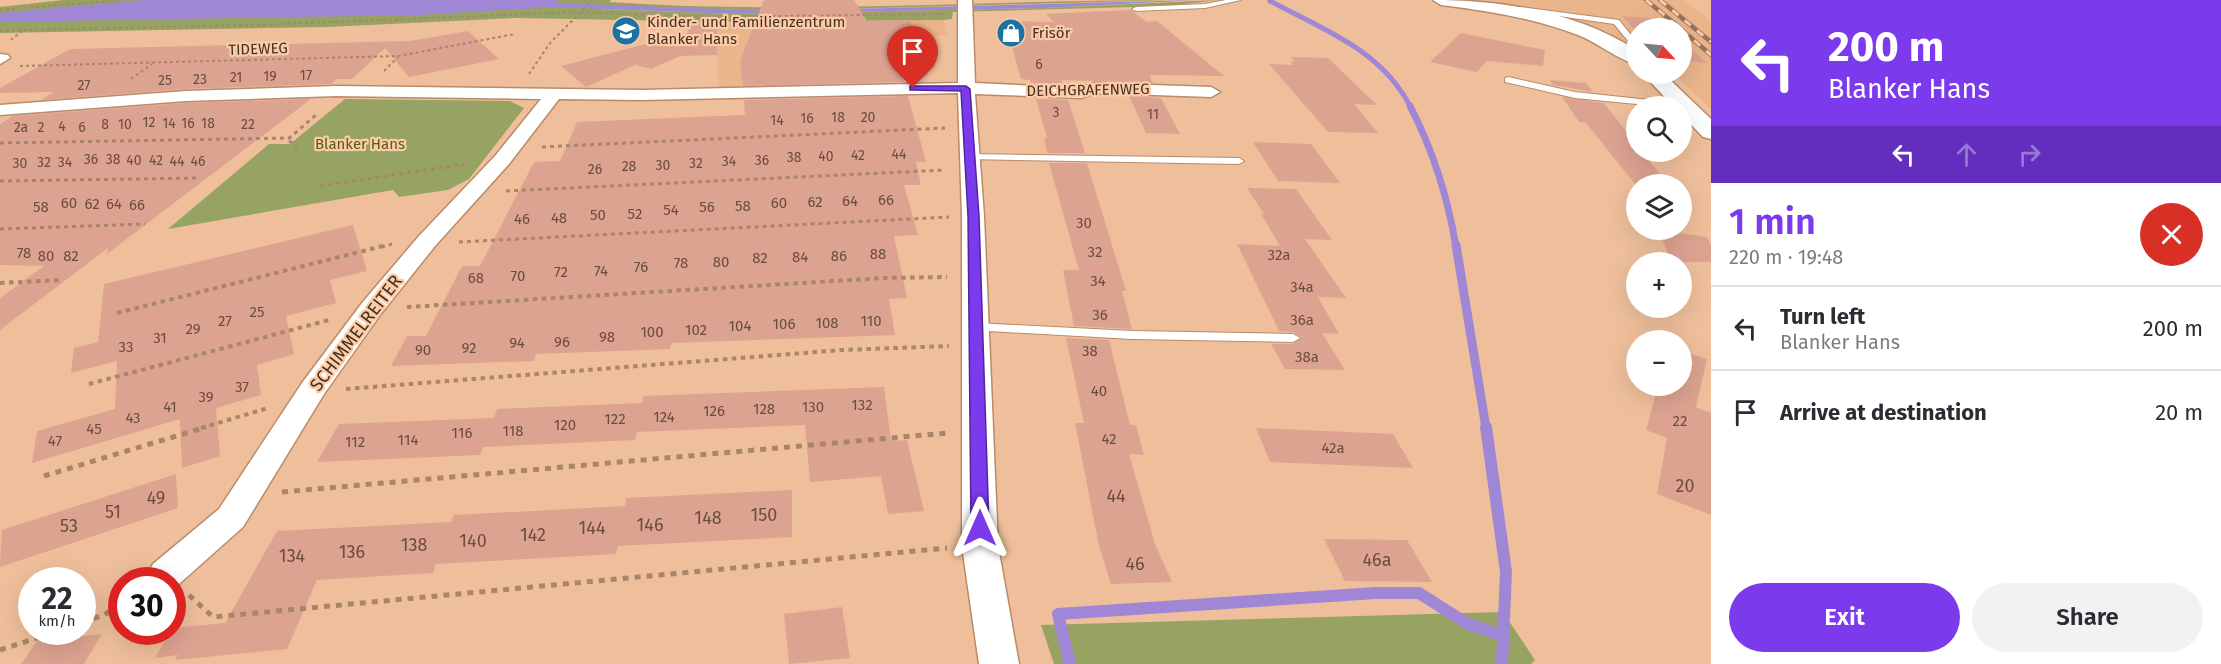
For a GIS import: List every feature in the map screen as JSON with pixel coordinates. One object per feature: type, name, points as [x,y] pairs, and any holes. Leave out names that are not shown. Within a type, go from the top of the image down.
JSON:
[{"type":"street","points":[[1448,1],[1515,12],[1566,26],[1603,39],[1626,52]]},
{"type":"street","points":[[965,8],[967,127],[975,276],[980,546],[999,664]]},
{"type":"street","points":[[1662,84],[1672,96]]},
{"type":"street","points":[[0,110],[186,96],[343,92],[552,95],[719,94],[936,87],[966,89]]},
{"type":"street","name":"DEICHGRAFENWEG","points":[[966,89],[1081,93],[1095,88],[1211,92]]},
{"type":"street","name":"SCHIMMELREITER","points":[[174,567],[231,518],[308,396],[369,312],[427,241],[475,192],[552,95]]},
{"type":"street","points":[[1692,116],[1711,132]]},
{"type":"lane","points":[[1136,9],[1205,6],[1238,0]]},
{"type":"lane","points":[[1508,80],[1575,95],[1626,101]]},
{"type":"lane","points":[[969,163],[1239,161]]},
{"type":"lane","points":[[976,336],[1132,335],[1293,338]]},
{"type":"path","points":[[0,10],[86,0]]},
{"type":"path","points":[[30,6],[122,0]]},
{"type":"path","points":[[514,94],[550,43],[593,0]]},
{"type":"path","points":[[0,31],[254,25],[580,11],[706,17],[929,12],[965,8]]},
{"type":"path","points":[[6,57],[22,30]]},
{"type":"path","name":"TIDEWEG","points":[[6,57],[398,56],[515,34]]},
{"type":"path","points":[[296,149],[296,145],[287,140],[343,92]]},
{"type":"path","points":[[320,186],[507,154],[967,127]]},
{"type":"path","points":[[0,143],[290,138]]},
{"type":"path","points":[[475,192],[969,163]]},
{"type":"path","points":[[0,181],[200,178]]},
{"type":"path","points":[[117,313],[402,242],[465,243],[854,220],[973,216]]},
{"type":"path","points":[[0,229],[145,224]]},
{"type":"path","points":[[89,384],[340,317],[369,312],[884,278],[975,276]]},
{"type":"path","points":[[0,283],[62,280]]},
{"type":"path","points":[[44,476],[308,396],[842,350],[976,336]]},
{"type":"path","points":[[246,495],[923,434],[978,432]]},
{"type":"path","points":[[186,592],[213,617],[980,546]]},
{"type":"path","points":[[0,650],[18,644]]},
{"type":"shaded area","points":[[144,0],[558,0],[558,3],[770,11],[1198,0],[1044,8],[733,14],[554,7],[418,15],[0,22],[0,13]]},
{"type":"shaded area","points":[[1472,0],[1684,0],[1711,21],[1711,109],[1685,84],[1692,84],[1692,18],[1626,18],[1626,41],[1591,27],[1547,14]]},
{"type":"shaded area","points":[[944,20],[947,35],[919,36],[937,68],[925,69],[928,75],[803,82],[804,87],[719,89],[717,55],[700,55],[701,21]]},
{"type":"green space","points":[[63,0],[611,0],[609,2],[680,6],[821,7],[1175,0],[770,11],[605,6],[602,9],[733,14],[1044,8],[1218,0],[1169,6],[953,12],[952,19],[944,20],[737,22],[515,18],[328,27],[0,33],[0,7]]},
{"type":"green space","name":"Blanker Hans","points":[[345,99],[510,101],[524,108],[469,179],[448,190],[399,197],[393,190],[168,229],[269,144],[290,144]]},
{"type":"green space","points":[[1503,612],[1535,660],[1531,664],[1054,664],[1041,625]]},
{"type":"building","points":[[764,0],[854,0],[867,21],[909,20],[931,59],[919,59],[928,75],[902,76],[904,82],[743,86],[740,61]]},
{"type":"building","points":[[1130,10],[1147,22],[1157,21],[1224,76],[1149,75],[1153,83],[1062,80],[1063,85],[1031,83],[1030,80],[1021,79],[1005,21],[1054,22],[1046,14]]},
{"type":"building","points":[[1622,16],[1647,18],[1626,18],[1626,20]]},
{"type":"building","points":[[717,20],[717,55],[680,56],[651,69],[635,65],[586,87],[561,66],[688,33],[686,21]]},
{"type":"building","points":[[468,31],[499,59],[409,77],[385,48],[352,79],[337,79],[331,84],[186,89],[41,100],[54,92],[0,93],[0,88],[70,49],[410,41]]},
{"type":"building","points":[[1461,33],[1545,50],[1543,66],[1487,61],[1477,72],[1430,62]]},
{"type":"building","points":[[1692,49],[1707,63],[1692,61]]},
{"type":"building","points":[[1291,57],[1328,58],[1377,105],[1354,104],[1378,133],[1328,132],[1269,64],[1293,65],[1290,61],[1295,62]]},
{"type":"building","points":[[1550,80],[1586,83],[1593,92],[1553,85]]},
{"type":"building","points":[[908,96],[926,162],[916,162],[921,185],[904,185],[918,235],[894,236],[907,298],[889,299],[895,335],[672,343],[670,349],[536,354],[534,361],[391,366],[407,336],[426,336],[462,266],[480,266],[534,162],[560,161],[577,122],[718,116],[718,119],[719,116],[745,115],[744,100]]},
{"type":"building","points":[[1129,96],[1161,98],[1180,134],[1146,133]]},
{"type":"building","points":[[1562,97],[1604,103],[1626,131],[1626,162],[1650,162],[1660,174],[1627,174],[1586,123],[1579,122]]},
{"type":"building","points":[[311,99],[107,254],[108,248],[0,330],[0,298],[44,266],[0,265],[0,124],[13,116],[186,103]]},
{"type":"building","points":[[1036,99],[1068,100],[1085,153],[1047,153],[1044,138],[1047,138]]},
{"type":"building","points":[[1253,142],[1311,144],[1340,183],[1278,181]]},
{"type":"building","points":[[1049,163],[1087,163],[1126,291],[1122,291],[1132,329],[1074,326],[1063,270],[1079,270]]},
{"type":"building","points":[[1247,188],[1296,189],[1332,240],[1305,239],[1346,298],[1318,297],[1339,334],[1322,333],[1345,370],[1285,369],[1271,344],[1293,344],[1302,337],[1293,332],[1279,331],[1237,244],[1280,246],[1261,214],[1264,214]]},
{"type":"building","points":[[353,225],[367,271],[330,280],[336,303],[286,316],[294,354],[257,365],[261,395],[216,408],[220,456],[182,468],[180,419],[32,463],[37,431],[115,409],[117,361],[71,373],[74,348],[98,342],[104,284]]},
{"type":"building","points":[[1692,235],[1707,237],[1711,245],[1711,262],[1692,262],[1692,252],[1667,252],[1663,240],[1692,240]]},
{"type":"building","points":[[1066,338],[1109,340],[1130,425],[1136,425],[1144,455],[1129,454],[1155,544],[1172,582],[1111,584],[1099,546],[1075,423],[1084,423]]},
{"type":"building","points":[[1692,354],[1707,359],[1696,407],[1711,413],[1711,515],[1657,494],[1667,438],[1646,430],[1655,396],[1692,396]]},
{"type":"building","points":[[884,387],[891,441],[907,440],[924,511],[888,514],[881,476],[810,482],[805,425],[637,432],[635,440],[483,447],[480,455],[317,462],[339,424],[494,418],[497,409],[642,403],[643,396]]},
{"type":"building","points":[[1256,428],[1393,434],[1413,468],[1270,462]]},
{"type":"building","points":[[176,474],[178,508],[0,567],[2,530]]},
{"type":"building","points":[[792,490],[792,537],[618,546],[616,554],[436,564],[433,573],[317,580],[287,649],[175,660],[178,655],[155,658],[162,645],[186,645],[186,627],[225,623],[277,531],[451,522],[454,515],[625,506],[626,498]]},
{"type":"building","points":[[1324,539],[1407,540],[1432,582],[1345,581]]},
{"type":"building","points":[[842,607],[850,658],[789,664],[784,614]]},
{"type":"building","points":[[102,634],[96,644],[96,635]]},
{"type":"building","points":[[34,645],[95,645],[84,664],[21,664]]},
{"type":"waterway","points":[[1270,1],[1331,32],[1368,56],[1399,88],[1411,108]]},
{"type":"waterway","points":[[1411,108],[1439,175],[1456,247]]},
{"type":"waterway","points":[[1456,245],[1486,428]]},
{"type":"waterway","points":[[1486,427],[1506,572],[1503,636]]},
{"type":"waterway","points":[[1070,664],[1058,614],[1376,593],[1419,593],[1466,623],[1503,636]]},
{"type":"waterway","points":[[1502,664],[1503,636]]},
{"type":"railway","points":[[1646,0],[1668,18]]},
{"type":"railway","points":[[1660,0],[1711,42]]},
{"type":"railway","points":[[1692,39],[1711,55]]},
{"type":"place","name":"Kinder- und Familienzentrum Blanker Hans","points":[[626,31]]},
{"type":"place","name":"Frisör","points":[[1011,33]]},
{"type":"route","points":[[913,88],[966,89],[973,216],[980,528]]}]
